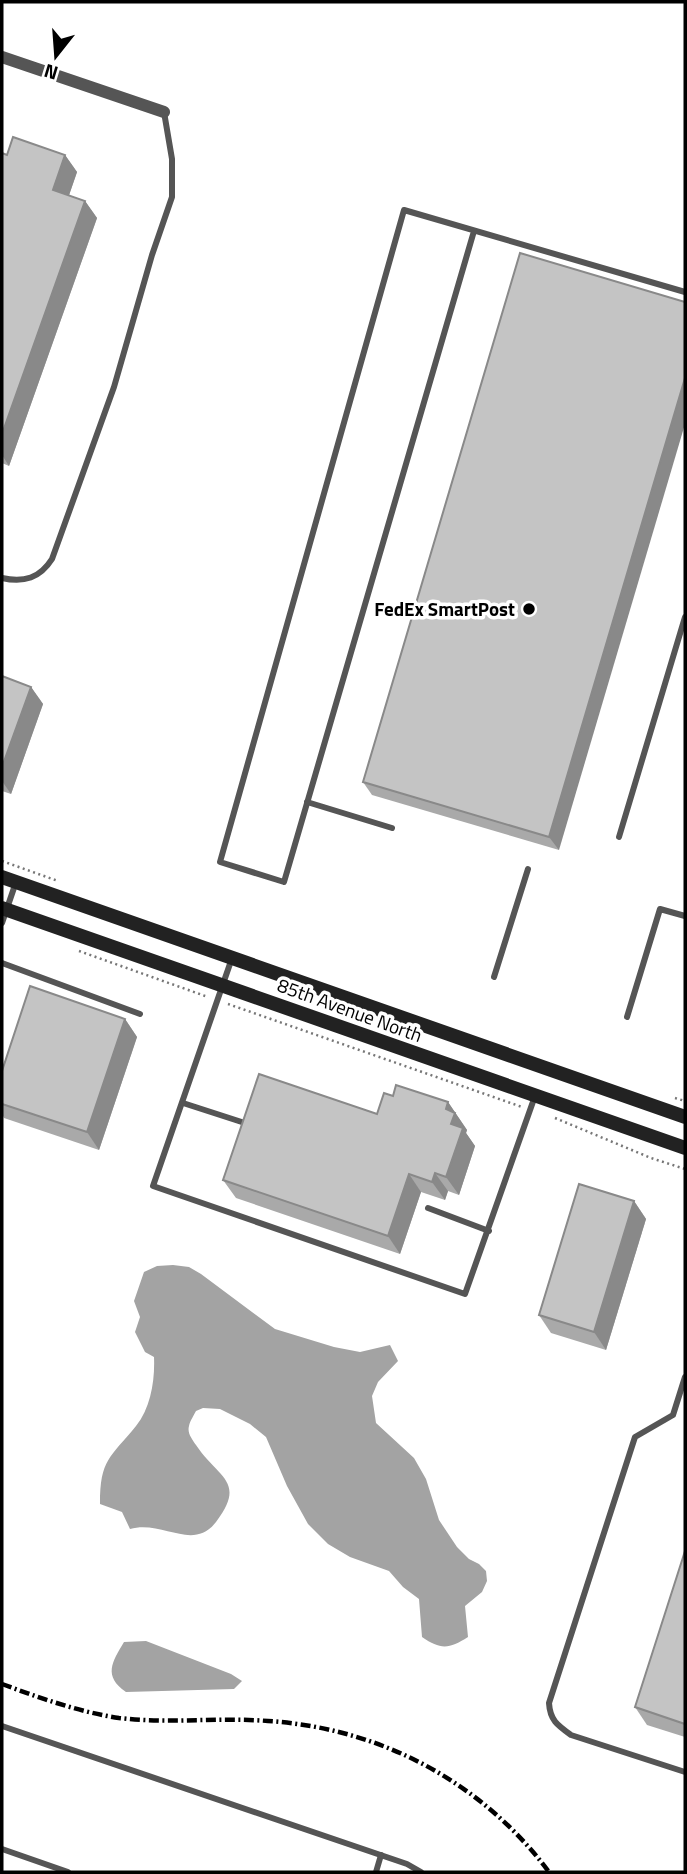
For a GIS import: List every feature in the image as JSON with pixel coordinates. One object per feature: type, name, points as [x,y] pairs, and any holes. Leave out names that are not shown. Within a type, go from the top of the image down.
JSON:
[{"type":"main road","name":"85th Avenue North","points":[[9,880],[685,1117]]},
{"type":"main road","name":"85th Avenue North","points":[[3,913],[532,1103],[685,1149]]},
{"type":"street","points":[[2,57],[164,112]]},
{"type":"lane","points":[[2,578],[29,579],[46,568],[52,559],[100,424],[172,197],[172,159],[164,112]]},
{"type":"lane","points":[[474,231],[284,881],[220,862],[404,211],[474,231],[685,292]]},
{"type":"lane","points":[[619,837],[685,617]]},
{"type":"lane","points":[[307,802],[392,828]]},
{"type":"lane","points":[[494,977],[528,869]]},
{"type":"lane","points":[[3,913],[9,880]]},
{"type":"lane","points":[[626,1017],[660,909],[685,916]]},
{"type":"lane","points":[[232,958],[153,1186],[466,1294],[532,1103]]},
{"type":"lane","points":[[2,963],[140,1014]]},
{"type":"lane","points":[[183,1103],[252,1126]]},
{"type":"lane","points":[[428,1208],[489,1231]]},
{"type":"lane","points":[[685,1377],[673,1415],[635,1437],[549,1703],[550,1717],[570,1735],[685,1772]]},
{"type":"lane","points":[[2,1726],[407,1864],[421,1872]]},
{"type":"lane","points":[[2,1849],[68,1872]]},
{"type":"lane","points":[[376,1872],[381,1855]]},
{"type":"path","points":[[75,950],[220,993],[532,1103]]},
{"type":"path","points":[[553,1118],[685,1169]]},
{"type":"shaded area","points":[[157,1266],[189,1267],[201,1274],[275,1329],[360,1352],[390,1345],[398,1361],[378,1382],[372,1396],[376,1423],[414,1458],[426,1479],[439,1520],[457,1547],[486,1571],[487,1581],[482,1592],[465,1606],[468,1637],[455,1644],[440,1646],[422,1637],[419,1599],[403,1587],[389,1571],[350,1557],[328,1544],[308,1524],[287,1486],[266,1437],[250,1424],[220,1409],[203,1408],[196,1411],[189,1429],[194,1443],[226,1480],[229,1488],[225,1508],[207,1531],[187,1535],[154,1528],[130,1529],[122,1512],[100,1504],[102,1477],[108,1460],[141,1419],[153,1384],[154,1357],[145,1352],[135,1332],[140,1317],[134,1301],[144,1272]]},
{"type":"shaded area","points":[[146,1641],[231,1674],[242,1681],[234,1689],[126,1692],[114,1680],[113,1662],[124,1642]]},
{"type":"building","points":[[13,137],[65,155],[53,190],[85,201],[2,434],[2,153],[7,155]]},
{"type":"building","name":"FedEx SmartPost","points":[[520,253],[685,302],[685,378],[549,837],[363,782]]},
{"type":"building","points":[[2,676],[31,687],[2,767]]},
{"type":"building","points":[[30,986],[125,1019],[87,1132],[2,1104],[2,1071]]},
{"type":"building","points":[[259,1074],[377,1114],[384,1093],[393,1096],[396,1085],[448,1102],[446,1109],[455,1113],[451,1124],[463,1128],[446,1177],[435,1173],[432,1182],[409,1174],[388,1236],[223,1180]]},
{"type":"building","points":[[579,1184],[634,1201],[594,1332],[539,1315]]},
{"type":"building","points":[[685,1551],[685,1724],[635,1707]]},
{"type":"railway","points":[[2,1684],[74,1708],[119,1718],[268,1721],[350,1735],[388,1748],[425,1765],[493,1811],[549,1872]]},
{"type":"place","name":"FedEx SmartPost","points":[[529,609]]}]
